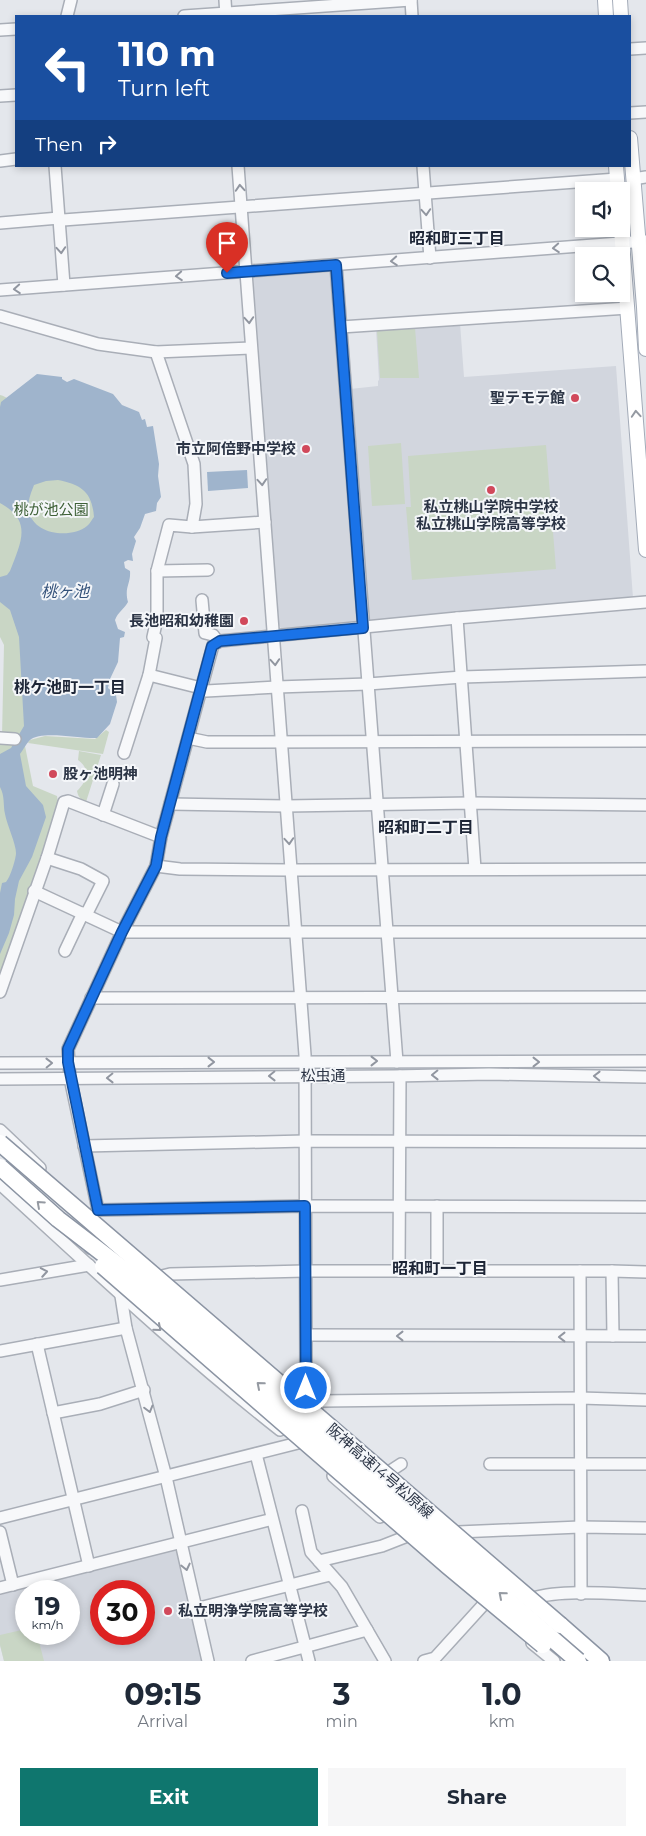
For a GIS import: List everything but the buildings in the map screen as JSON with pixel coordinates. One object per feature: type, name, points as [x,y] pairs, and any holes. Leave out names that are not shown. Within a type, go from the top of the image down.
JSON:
[{"type":"highway","name":"阪神高速14号松原線","points":[[0,1143],[601,1661]]},
{"type":"highway","name":"阪神高速14号松原線","points":[[0,1167],[58,1219],[144,1285],[578,1661]]},
{"type":"highway","points":[[58,1219],[96,1260],[143,1302],[441,1560],[562,1661]]},
{"type":"main road","points":[[605,0],[606,15]]},
{"type":"main road","points":[[620,0],[621,15]]},
{"type":"main road","points":[[631,142],[639,178],[646,350]]},
{"type":"main road","points":[[622,237],[646,550]]},
{"type":"street","points":[[67,15],[71,0]]},
{"type":"street","points":[[225,0],[226,15],[411,0],[412,15]]},
{"type":"street","points":[[0,30],[15,29]]},
{"type":"street","points":[[631,50],[646,48]]},
{"type":"street","points":[[0,96],[15,95]]},
{"type":"street","points":[[631,113],[646,112]]},
{"type":"street","points":[[0,161],[15,159]]},
{"type":"street","points":[[55,167],[64,285]]},
{"type":"street","points":[[238,167],[306,1076],[306,1388],[300,1395]]},
{"type":"street","points":[[423,167],[430,258]]},
{"type":"street","points":[[0,223],[617,179]]},
{"type":"street","points":[[0,290],[642,241]]},
{"type":"street","points":[[336,265],[397,1062]]},
{"type":"street","points":[[341,327],[628,308]]},
{"type":"street","points":[[0,316],[98,344],[156,352],[252,348]]},
{"type":"street","points":[[156,352],[194,464],[196,504],[192,527]]},
{"type":"street","points":[[124,753],[149,675],[156,638],[154,637],[157,620],[157,571],[169,525],[192,527],[265,522]]},
{"type":"street","points":[[157,571],[208,570]]},
{"type":"street","points":[[202,600],[204,633],[214,635],[218,642]]},
{"type":"street","points":[[92,1268],[95,1214],[70,1078],[68,1049],[122,932],[156,866],[161,837],[212,646],[218,642],[457,618],[646,602]]},
{"type":"street","points":[[457,618],[475,869]]},
{"type":"street","points":[[149,675],[201,688],[206,691],[646,670]]},
{"type":"street","points":[[0,738],[15,739]]},
{"type":"street","points":[[188,738],[207,742],[646,740]]},
{"type":"street","points":[[103,815],[113,784]]},
{"type":"street","points":[[0,992],[47,858],[64,802],[68,801],[161,837]]},
{"type":"street","points":[[170,804],[286,806],[471,803],[646,805]]},
{"type":"street","points":[[47,858],[80,869],[103,881],[65,951]]},
{"type":"street","points":[[156,866],[180,869],[291,870],[383,868],[646,869]]},
{"type":"street","points":[[34,891],[122,932],[646,932]]},
{"type":"street","points":[[91,998],[301,996],[646,997]]},
{"type":"street","name":"松虫通","points":[[0,1063],[646,1061]]},
{"type":"street","name":"松虫通","points":[[0,1079],[489,1074],[646,1077]]},
{"type":"street","points":[[399,1271],[400,1076]]},
{"type":"street","points":[[0,1130],[95,1214],[102,1227],[162,1276],[609,1661]]},
{"type":"street","points":[[84,1146],[305,1141],[646,1142]]},
{"type":"street","points":[[0,1184],[121,1296],[232,1393],[298,1443],[357,1498],[554,1661]]},
{"type":"street","points":[[95,1214],[305,1206],[646,1207]]},
{"type":"street","points":[[437,1206],[437,1271]]},
{"type":"street","points":[[92,1268],[102,1227]]},
{"type":"street","points":[[0,1280],[92,1268]]},
{"type":"street","points":[[162,1276],[170,1274],[305,1270],[646,1272]]},
{"type":"street","points":[[580,1271],[581,1594]]},
{"type":"street","points":[[612,1271],[613,1336]]},
{"type":"street","points":[[121,1296],[126,1328],[166,1476],[208,1661]]},
{"type":"street","points":[[0,1350],[126,1328]]},
{"type":"street","points":[[306,1335],[646,1336]]},
{"type":"street","points":[[38,1344],[89,1566]]},
{"type":"street","points":[[53,1413],[100,1404],[144,1390]]},
{"type":"street","points":[[314,1408],[321,1401],[580,1398],[646,1400]]},
{"type":"street","points":[[0,1518],[74,1501],[298,1443]]},
{"type":"street","points":[[256,1454],[309,1661]]},
{"type":"street","points":[[357,1498],[388,1472],[401,1464]]},
{"type":"street","points":[[490,1464],[646,1464]]},
{"type":"street","points":[[302,1511],[310,1552],[342,1587],[385,1661]]},
{"type":"street","points":[[0,1588],[269,1520]]},
{"type":"street","points":[[458,1532],[580,1527],[646,1528]]},
{"type":"street","points":[[0,1532],[13,1585]]},
{"type":"street","points":[[319,1561],[382,1546],[405,1537]]},
{"type":"street","points":[[196,1609],[330,1575]]},
{"type":"street","points":[[534,1598],[543,1595],[646,1595]]},
{"type":"street","points":[[433,1660],[484,1604]]},
{"type":"street","points":[[252,1661],[306,1648],[367,1630]]},
{"type":"shaded area","name":"市立阿倍野中学校","points":[[331,268],[359,623],[282,630],[279,625],[253,275]]},
{"type":"shaded area","name":"私立桃山学院中学校 私立桃山学院高等学校","points":[[460,323],[464,377],[616,366],[633,598],[371,621],[367,617],[350,389],[378,386],[376,329]]},
{"type":"shaded area","name":"私立明浄学院高等学校","points":[[174,1550],[180,1554],[204,1661],[4,1661],[0,1645],[0,1595],[15,1591],[15,1645],[80,1645],[80,1580],[58,1580]]},
{"type":"green space","points":[[415,328],[419,378],[380,378],[377,331]]},
{"type":"green space","name":"桃が池公園","points":[[0,395],[12,401],[42,427],[111,507],[25,746],[33,786],[57,796],[58,803],[0,981],[0,738],[2,736],[4,645],[0,637]]},
{"type":"green space","points":[[401,443],[405,504],[372,506],[368,446]]},
{"type":"green space","points":[[546,445],[556,569],[412,580],[406,507],[411,507],[408,456]]},
{"type":"green space","points":[[106,730],[109,732],[103,754],[28,743],[30,740],[45,736],[95,739]]},
{"type":"green space","points":[[79,751],[101,755],[86,802],[80,798],[77,791],[86,775],[85,767],[78,760]]},
{"type":"green space","points":[[15,1632],[15,1645],[40,1645],[44,1661],[4,1661],[0,1645],[0,1635]]},
{"type":"water","name":"桃ヶ池","points":[[37,374],[62,377],[67,382],[74,379],[113,394],[122,405],[139,412],[142,420],[145,419],[147,427],[153,426],[159,464],[158,476],[161,497],[157,503],[156,511],[145,514],[140,528],[134,537],[136,541],[132,554],[133,561],[128,560],[124,562],[125,568],[130,571],[130,579],[127,593],[128,602],[115,620],[118,629],[125,632],[124,637],[120,638],[118,662],[108,688],[116,695],[117,702],[110,724],[97,738],[52,735],[35,737],[30,740],[20,754],[26,786],[43,805],[46,817],[32,857],[19,881],[14,915],[0,954],[0,893],[2,883],[8,880],[11,873],[16,853],[4,811],[3,794],[0,787],[0,754],[11,748],[24,726],[19,637],[10,610],[0,602],[0,577],[7,575],[10,571],[18,551],[22,533],[17,517],[0,503],[1,402]],"holes":[[[58,480],[79,487],[88,496],[93,508],[94,517],[89,524],[72,533],[45,530],[32,519],[29,511],[29,501],[34,485]]]},
{"type":"water","points":[[247,470],[248,488],[208,491],[207,472]]},
{"type":"place","name":"聖テモテ館","points":[[575,398]]},
{"type":"place","name":"市立阿倍野中学校","points":[[306,449]]},
{"type":"place","name":"私立桃山学院中学校 私立桃山学院高等学校","points":[[491,490]]},
{"type":"place","name":"長池昭和幼稚園","points":[[244,621]]},
{"type":"place","name":"股ヶ池明神","points":[[53,774]]},
{"type":"place","name":"私立明浄学院高等学校","points":[[168,1611]]},
{"type":"district","name":"昭和町三丁目","points":[[457,238]]},
{"type":"district","name":"桃ケ池町一丁目","points":[[70,687]]},
{"type":"district","name":"昭和町二丁目","points":[[426,827]]},
{"type":"district","name":"昭和町一丁目","points":[[440,1268]]},
{"type":"route","points":[[227,273],[336,265],[363,628],[220,641],[212,646],[161,837],[156,866],[122,932],[68,1049],[68,1062],[98,1210],[305,1206],[306,1388]]}]
